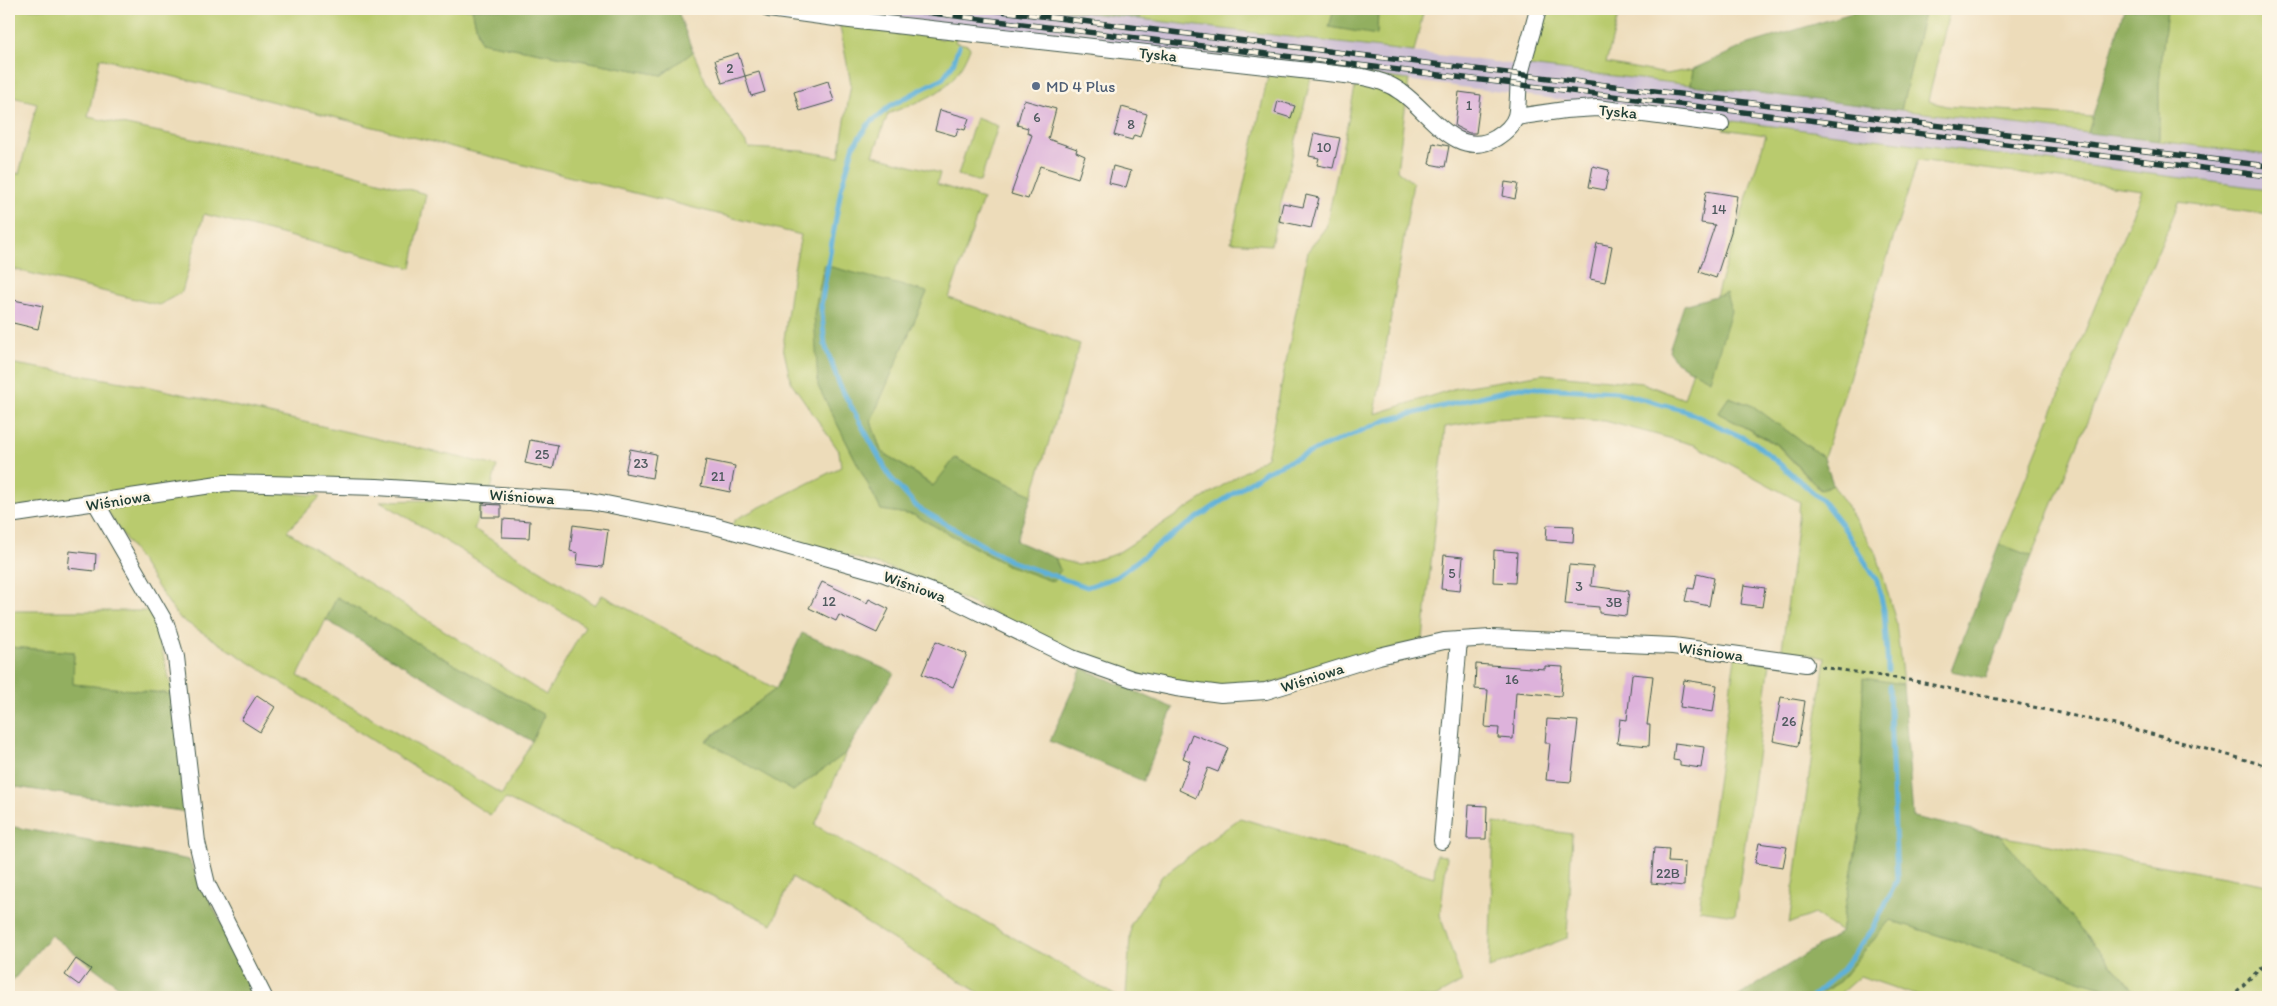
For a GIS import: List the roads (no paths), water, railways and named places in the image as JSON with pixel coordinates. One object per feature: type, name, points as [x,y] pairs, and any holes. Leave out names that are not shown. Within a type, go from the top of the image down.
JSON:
[{"type":"street","name":"Tyska","points":[[769,9],[850,20],[1363,77],[1385,82],[1401,92],[1418,105],[1447,134],[1470,144],[1482,144],[1492,140],[1505,132],[1516,118],[1565,110],[1597,108],[1721,124]]},
{"type":"street","points":[[1516,118],[1520,75],[1538,9]]},
{"type":"street","name":"Wiśniowa","points":[[9,515],[225,483],[377,486],[591,501],[712,525],[874,571],[954,600],[1072,658],[1132,679],[1176,688],[1221,694],[1266,691],[1379,656],[1444,641],[1491,638],[1673,646],[1806,664]]},
{"type":"street","points":[[96,503],[166,624],[176,657],[197,842],[207,884],[264,997]]},
{"type":"street","points":[[1442,841],[1458,640]]},
{"type":"waterway","points":[[959,46],[953,64],[943,78],[890,106],[868,125],[854,145],[841,189],[821,305],[825,345],[840,386],[890,477],[918,508],[1010,561],[1087,587],[1116,577],[1165,540],[1266,471],[1387,420],[1520,387],[1617,392],[1686,411],[1755,443],[1822,500],[1842,525],[1877,581],[1884,610],[1888,670]]},
{"type":"waterway","points":[[1812,997],[1841,971],[1873,929],[1897,880],[1889,686]]},
{"type":"railway","points":[[899,9],[2268,176]]},
{"type":"railway","points":[[984,9],[2268,166]]},
{"type":"place","name":"MD 4 Plus","points":[[1036,86]]}]
